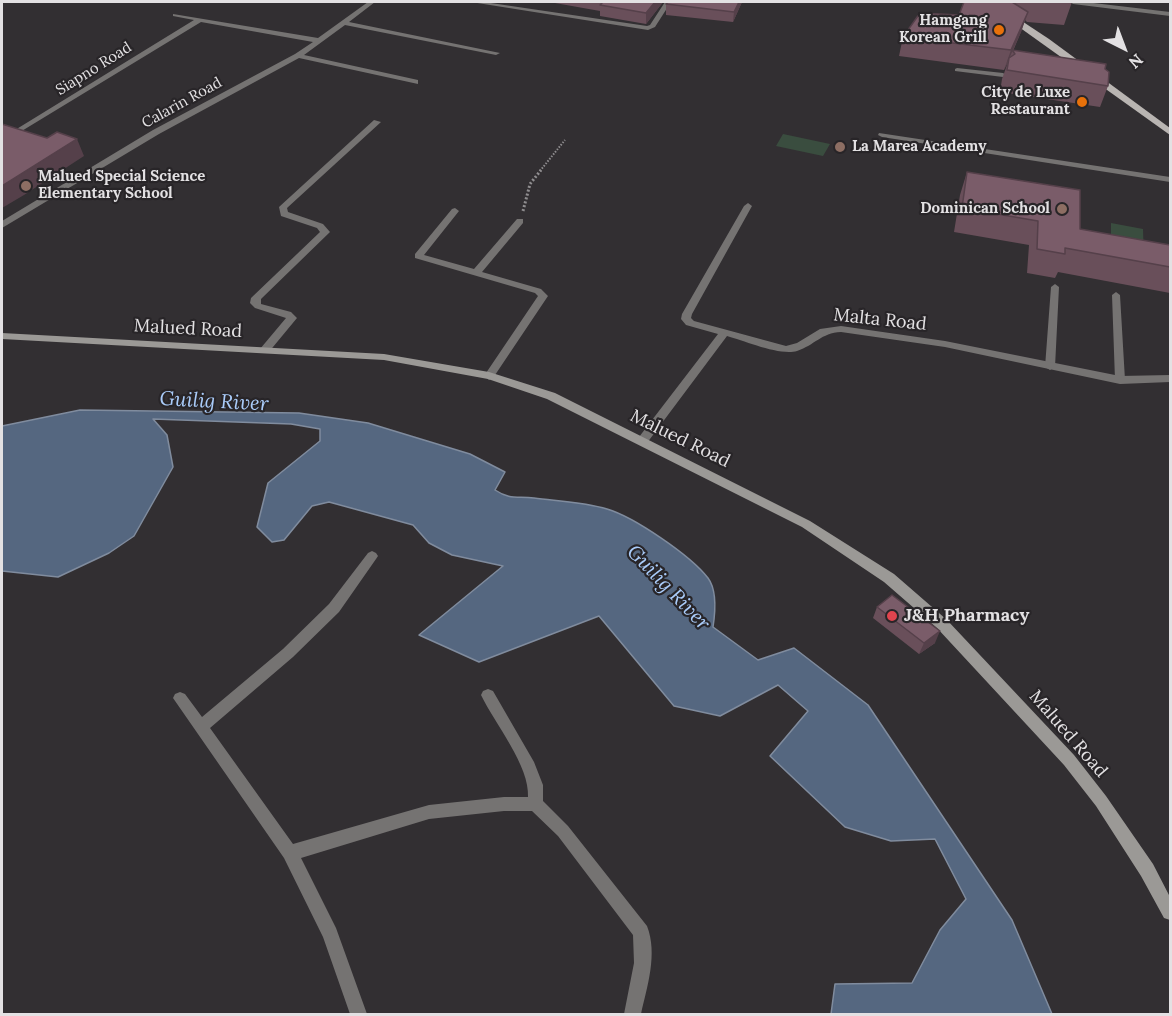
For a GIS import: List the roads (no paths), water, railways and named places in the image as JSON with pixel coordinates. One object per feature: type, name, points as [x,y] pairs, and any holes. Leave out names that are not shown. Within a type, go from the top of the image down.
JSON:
[{"type":"main road","points":[[988,2],[1170,132]]},
{"type":"street","name":"Calarin Road","points":[[2,225],[156,132],[298,56],[372,2]]},
{"type":"street","points":[[474,2],[648,28],[653,26],[668,2]]},
{"type":"street","points":[[1073,2],[1170,14]]},
{"type":"street","points":[[175,15],[321,41]]},
{"type":"street","name":"Siapno Road","points":[[2,141],[201,19]]},
{"type":"street","points":[[345,23],[496,53]]},
{"type":"street","points":[[298,56],[415,82]]},
{"type":"street","points":[[264,351],[292,318],[287,314],[258,306],[255,303],[256,298],[326,232],[320,226],[284,214],[284,207],[377,122]]},
{"type":"street","points":[[882,135],[1170,180]]},
{"type":"street","name":"Malta Road","points":[[748,206],[686,318],[690,323],[778,347],[794,349],[825,329],[841,329],[945,344],[1120,380],[1170,379]]},
{"type":"street","points":[[455,211],[418,256],[538,291],[544,298],[520,328],[489,376]]},
{"type":"street","points":[[477,272],[520,221]]},
{"type":"street","points":[[643,440],[724,333]]},
{"type":"street","name":"Malued Road","points":[[2,336],[384,357],[489,376],[551,396],[643,440],[806,524],[889,578],[942,624],[1069,760],[1128,841],[1170,912]]},
{"type":"street","points":[[201,727],[288,653],[334,608],[372,556]]},
{"type":"street","points":[[488,695],[530,767],[536,785],[535,804]]},
{"type":"street","points":[[180,698],[290,853],[330,934],[358,1014]]},
{"type":"street","points":[[290,853],[429,812],[504,804],[535,804],[563,831],[641,932],[645,944],[633,1014]]},
{"type":"lane","points":[[957,70],[1003,75]]},
{"type":"lane","points":[[1101,90],[1112,90]]},
{"type":"lane","points":[[1050,367],[1055,287]]},
{"type":"lane","points":[[1116,295],[1120,380]]},
{"type":"water","name":"Guilig River","points":[[80,410],[299,413],[368,423],[470,454],[505,472],[495,490],[505,495],[571,502],[607,509],[646,528],[675,548],[708,578],[714,595],[713,627],[758,660],[794,648],[868,705],[1012,920],[1052,1014],[831,1014],[835,984],[912,983],[940,930],[966,899],[935,839],[891,841],[845,827],[770,756],[808,711],[778,685],[720,716],[674,706],[599,616],[479,662],[419,635],[503,566],[452,555],[429,543],[413,525],[329,502],[312,506],[284,540],[272,542],[257,527],[268,483],[320,441],[320,429],[291,424],[153,419],[167,435],[173,467],[134,536],[109,553],[58,577],[2,571],[2,426]]},
{"type":"place","name":"Hamgang Korean Grill","points":[[999,30]]},
{"type":"place","name":"City de Luxe Restaurant","points":[[1082,102]]},
{"type":"place","name":"La Marea Academy","points":[[840,147]]},
{"type":"place","name":"Malued Special Science Elementary School","points":[[26,186]]},
{"type":"place","name":"Dominican School","points":[[1062,209]]},
{"type":"place","name":"J&H Pharmacy","points":[[892,616]]}]
